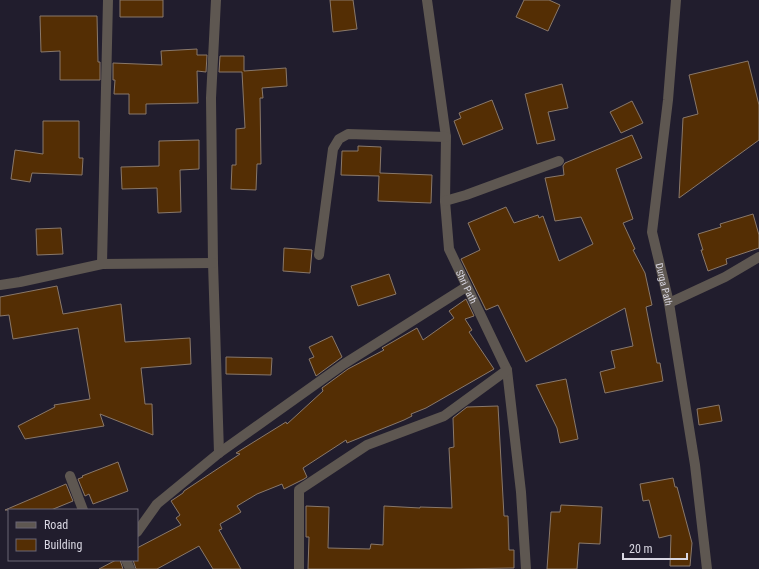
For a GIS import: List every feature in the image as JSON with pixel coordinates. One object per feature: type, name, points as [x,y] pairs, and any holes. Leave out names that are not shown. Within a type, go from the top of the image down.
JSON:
[{"type":"street","points":[[102,264],[108,0]]},
{"type":"street","points":[[216,0],[212,98],[213,263],[219,453]]},
{"type":"street","name":"Shri Path","points":[[427,0],[446,137],[445,201],[449,249],[507,370],[521,492],[526,569]]},
{"type":"street","name":"Durga Path","points":[[676,0],[668,100],[652,232],[669,303],[695,465],[707,569]]},
{"type":"street","points":[[319,255],[333,149],[339,139],[348,134],[446,137]]},
{"type":"street","points":[[445,201],[466,195],[559,161]]},
{"type":"street","points":[[669,303],[725,277],[759,256]]},
{"type":"street","points":[[0,285],[102,264],[213,263]]},
{"type":"street","points":[[138,531],[157,504],[219,453],[344,364],[466,287]]},
{"type":"street","points":[[299,569],[299,490],[367,445],[444,416],[507,370]]},
{"type":"street","points":[[70,476],[83,509]]},
{"type":"building","points":[[120,0],[163,0],[163,17],[120,17]]},
{"type":"building","points":[[330,0],[353,0],[357,29],[333,32]]},
{"type":"building","points":[[524,0],[549,0],[560,5],[548,31],[516,17]]},
{"type":"building","points":[[40,16],[97,16],[100,80],[60,80],[60,51],[41,52]]},
{"type":"building","points":[[197,49],[197,55],[207,55],[206,72],[197,71],[198,103],[146,104],[146,114],[129,114],[129,94],[114,94],[115,80],[113,80],[113,63],[162,65],[161,51]]},
{"type":"building","points":[[220,56],[244,56],[244,71],[286,68],[287,86],[262,88],[263,98],[260,98],[261,164],[257,164],[256,190],[231,189],[232,165],[236,165],[236,129],[245,128],[242,72],[219,72]]},
{"type":"building","points":[[748,61],[759,105],[759,140],[679,198],[683,118],[698,114],[689,75]]},
{"type":"building","points":[[562,84],[568,108],[548,112],[555,140],[537,144],[525,94]]},
{"type":"building","points":[[492,100],[503,129],[463,145],[454,121],[461,118],[459,113]]},
{"type":"building","points":[[632,101],[643,123],[621,133],[610,112]]},
{"type":"building","points":[[43,121],[79,121],[79,158],[83,158],[82,175],[32,173],[30,182],[11,179],[15,150],[43,154]]},
{"type":"building","points":[[632,135],[642,158],[616,169],[633,219],[623,223],[635,249],[633,250],[645,273],[652,305],[646,307],[657,363],[660,363],[663,381],[605,393],[600,372],[615,368],[611,351],[633,346],[625,308],[526,362],[498,305],[486,310],[461,259],[480,250],[468,223],[506,207],[514,223],[538,215],[539,218],[543,216],[559,261],[593,244],[581,217],[555,221],[545,178],[564,175],[563,166],[565,163]]},
{"type":"building","points":[[199,140],[199,169],[180,170],[181,212],[158,213],[157,188],[122,189],[121,167],[159,166],[159,141]]},
{"type":"building","points":[[358,146],[381,147],[380,173],[432,175],[431,203],[378,201],[379,176],[341,175],[342,151],[358,151]]},
{"type":"building","points":[[753,214],[759,235],[759,248],[726,259],[727,264],[708,271],[701,250],[703,250],[698,234],[721,227],[720,224]]},
{"type":"building","points":[[61,228],[63,254],[37,255],[36,229]]},
{"type":"building","points":[[284,248],[312,250],[310,273],[283,271]]},
{"type":"building","points":[[389,274],[396,294],[358,306],[351,286]]},
{"type":"building","points":[[57,286],[63,314],[121,304],[125,342],[190,338],[191,364],[141,368],[145,404],[152,404],[153,435],[100,414],[104,426],[25,439],[18,426],[55,407],[54,405],[90,399],[78,328],[13,339],[9,315],[0,316],[0,297]]},
{"type":"building","points":[[466,299],[474,316],[465,319],[472,330],[469,332],[494,369],[426,408],[411,414],[412,416],[404,420],[347,443],[346,440],[303,468],[307,477],[304,479],[284,489],[282,484],[257,494],[237,506],[241,512],[220,524],[222,529],[219,530],[241,569],[213,569],[199,546],[157,569],[136,569],[133,561],[138,561],[138,547],[181,525],[176,518],[180,515],[171,501],[240,454],[236,453],[286,422],[287,424],[323,391],[322,388],[348,369],[384,350],[382,348],[417,328],[423,340],[454,318],[449,311]]},
{"type":"building","points":[[332,336],[342,357],[316,376],[309,359],[314,357],[309,347]]},
{"type":"building","points":[[226,357],[272,358],[271,375],[226,374]]},
{"type":"building","points":[[566,379],[578,439],[560,443],[557,428],[536,385]]},
{"type":"building","points":[[719,405],[722,421],[699,425],[697,409]]},
{"type":"building","points":[[498,406],[504,516],[508,516],[509,550],[514,550],[514,568],[308,569],[309,537],[306,537],[306,506],[329,507],[328,548],[370,549],[371,544],[383,545],[384,506],[452,508],[449,448],[454,447],[453,418],[467,407]]},
{"type":"building","points":[[118,462],[128,491],[93,504],[89,494],[85,496],[78,479]]},
{"type":"building","points":[[673,478],[675,487],[677,487],[692,543],[690,566],[670,566],[671,535],[659,538],[649,500],[643,501],[640,484]]},
{"type":"building","points":[[66,484],[73,501],[53,509],[5,510]]},
{"type":"building","points":[[561,505],[602,507],[600,544],[579,543],[577,569],[547,569],[551,512],[560,512]]},
{"type":"building","points":[[114,561],[120,561],[123,569],[99,569]]}]
